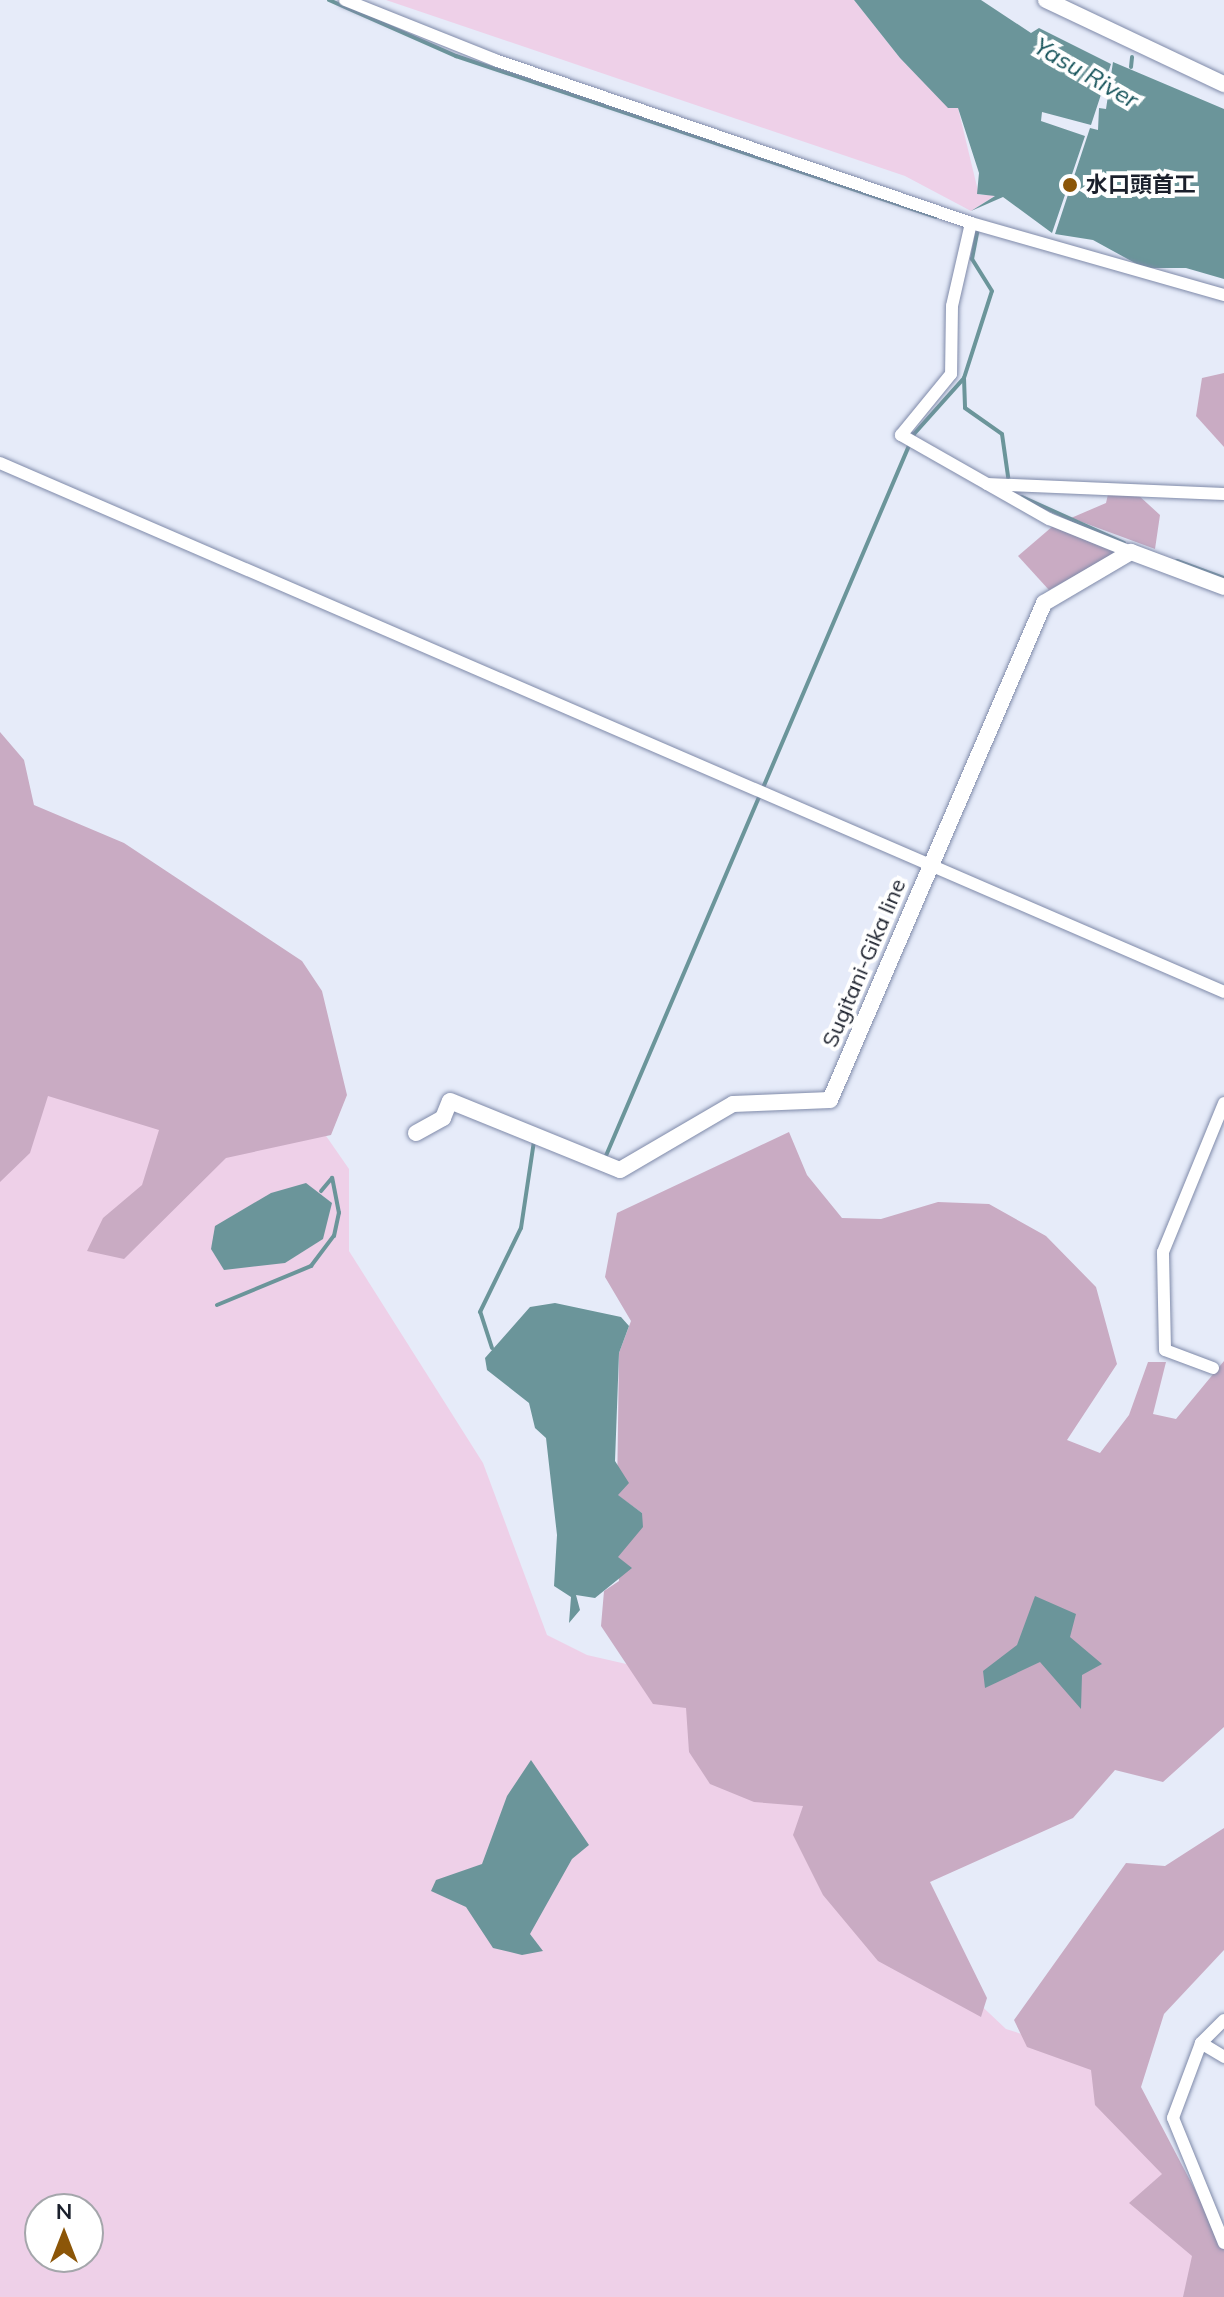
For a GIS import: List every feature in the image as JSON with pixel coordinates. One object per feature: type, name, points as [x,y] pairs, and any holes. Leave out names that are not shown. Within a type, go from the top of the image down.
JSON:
[{"type":"main road","points":[[1046,0],[1224,84]]},
{"type":"main road","points":[[1131,552],[1224,587]]},
{"type":"main road","name":"Sugitani-Gika line","points":[[416,1133],[443,1118],[450,1101],[620,1170],[733,1104],[830,1100],[1044,603],[1131,552]]},
{"type":"street","points":[[345,0],[495,60],[971,223],[1224,295]]},
{"type":"street","points":[[971,223],[952,306],[951,374],[901,435],[984,484],[1131,552]]},
{"type":"street","points":[[0,463],[1224,992]]},
{"type":"street","points":[[984,484],[1224,494]]},
{"type":"street","points":[[1213,1368],[1165,1350],[1163,1252],[1224,1103]]},
{"type":"street","points":[[1224,2020],[1201,2043],[1173,2118],[1220,2224],[1224,2243]]},
{"type":"street","points":[[1201,2043],[1224,2057]]},
{"type":"shaded area","points":[[386,0],[854,0],[900,58],[948,107],[958,108],[979,195],[996,195],[971,211],[905,176]]},
{"type":"shaded area","points":[[1224,373],[1224,447],[1196,416],[1202,378]]},
{"type":"shaded area","points":[[1109,490],[1136,493],[1160,515],[1155,549],[1071,518],[1106,503]]},
{"type":"shaded area","points":[[1053,526],[1116,553],[1049,590],[1018,556]]},
{"type":"shaded area","points":[[0,732],[24,760],[34,805],[124,843],[302,961],[322,991],[347,1095],[331,1135],[226,1158],[124,1259],[87,1251],[103,1218],[142,1185],[159,1130],[48,1096],[30,1153],[0,1182]]},
{"type":"shaded area","points":[[35,1082],[315,1120],[349,1169],[349,1251],[483,1463],[547,1635],[587,1655],[683,1677],[805,1791],[937,1964],[1006,2029],[1100,2059],[1155,2143],[1200,2249],[1204,2297],[0,2297],[0,1133]]},
{"type":"shaded area","points":[[789,1132],[807,1175],[842,1218],[881,1219],[938,1202],[989,1204],[1046,1236],[1096,1287],[1117,1364],[1067,1440],[1100,1453],[1129,1415],[1148,1362],[1166,1362],[1153,1414],[1176,1419],[1224,1361],[1224,1727],[1163,1782],[1115,1770],[1073,1818],[930,1882],[987,1998],[981,2017],[878,1961],[823,1895],[793,1835],[803,1806],[754,1802],[710,1784],[689,1752],[686,1708],[653,1704],[601,1626],[604,1591],[619,1581],[617,1557],[642,1513],[617,1495],[619,1353],[631,1321],[605,1277],[617,1213]]},
{"type":"shaded area","points":[[1224,1828],[1224,1950],[1164,2014],[1141,2087],[1224,2245],[1224,2297],[1183,2297],[1192,2256],[1129,2203],[1162,2174],[1095,2105],[1091,2070],[1027,2047],[1014,2020],[1126,1863],[1165,1866]]},
{"type":"water","name":"Yasu River","points":[[854,0],[981,0],[1031,33],[1039,28],[1111,64],[1091,125],[1042,112],[1041,121],[1085,136],[1052,233],[1003,197],[971,211],[995,196],[977,194],[979,173],[958,108],[948,108],[900,58]]},
{"type":"water","points":[[1113,62],[1224,109],[1224,279],[1186,268],[1144,268],[1093,240],[1055,234],[1090,128],[1098,130],[1099,108],[1106,109]]},
{"type":"water","points":[[306,1183],[332,1203],[323,1239],[285,1263],[224,1270],[211,1249],[215,1226],[271,1193]]},
{"type":"water","points":[[555,1303],[621,1317],[629,1326],[619,1353],[615,1461],[629,1483],[618,1495],[642,1513],[643,1527],[618,1557],[632,1568],[595,1598],[576,1595],[580,1610],[569,1623],[571,1597],[554,1586],[557,1535],[546,1438],[535,1428],[529,1403],[487,1370],[485,1358],[530,1307]]},
{"type":"water","points":[[1035,1596],[1076,1614],[1070,1637],[1102,1664],[1082,1675],[1081,1709],[1040,1662],[985,1688],[983,1671],[1017,1645]]},
{"type":"water","points":[[531,1760],[589,1845],[572,1859],[530,1934],[543,1951],[522,1955],[493,1948],[466,1907],[431,1891],[436,1880],[482,1864],[507,1796]]},
{"type":"waterway","points":[[329,0],[456,56],[936,217]]},
{"type":"waterway","points":[[1131,67],[1132,57]]},
{"type":"waterway","points":[[605,1158],[914,434],[964,378],[992,291],[972,259],[978,229]]},
{"type":"waterway","points":[[964,378],[965,408],[1002,434],[1009,483]]},
{"type":"waterway","points":[[1022,497],[1124,543]]},
{"type":"waterway","points":[[1177,561],[1224,578]]},
{"type":"waterway","points":[[492,1348],[480,1312],[521,1228],[534,1141]]},
{"type":"waterway","points":[[217,1305],[311,1266],[334,1236],[339,1213],[332,1178],[321,1191]]},
{"type":"place","name":"水口頭首工","points":[[1070,185]]}]
